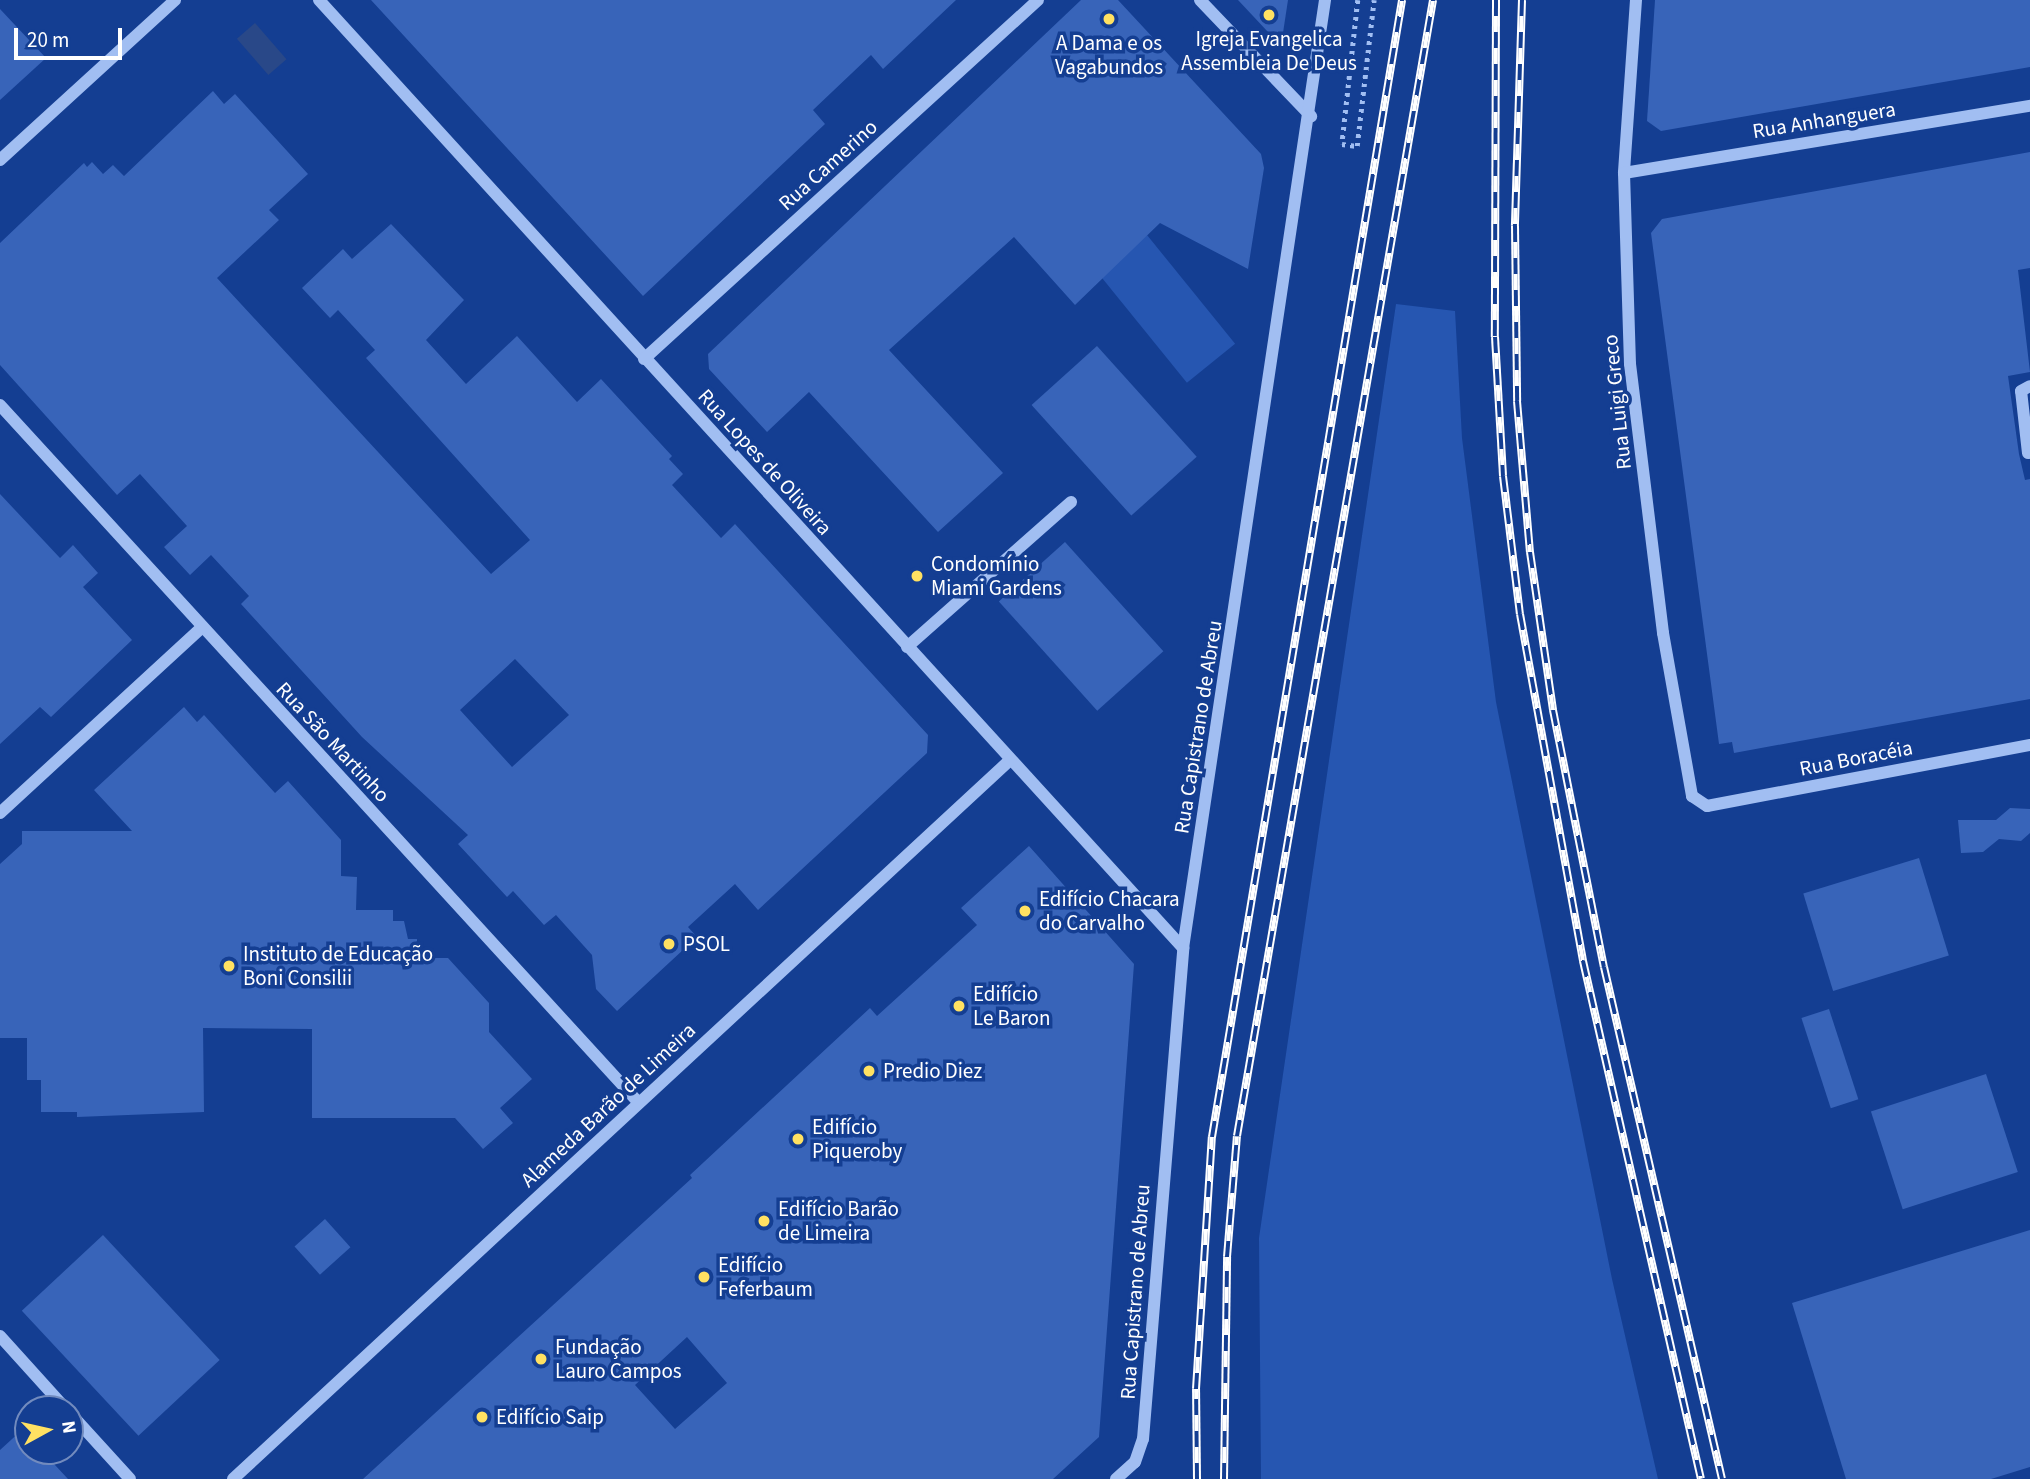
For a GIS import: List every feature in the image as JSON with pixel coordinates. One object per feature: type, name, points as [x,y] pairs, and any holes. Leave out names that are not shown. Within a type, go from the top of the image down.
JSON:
[{"type":"street","points":[[0,160],[175,0]]},
{"type":"street","name":"Rua Lopes de Oliveira","points":[[319,0],[1183,948]]},
{"type":"street","name":"Rua Camerino","points":[[644,359],[1038,0]]},
{"type":"street","points":[[1200,0],[1311,116]]},
{"type":"street","name":"Rua Capistrano de Abreu","points":[[1116,1479],[1135,1462],[1143,1439],[1183,948],[1311,116],[1325,0]]},
{"type":"street","name":"Rua Luigi Greco","points":[[1636,0],[1624,173],[1630,364],[1663,633],[1692,796]]},
{"type":"street","name":"Rua Anhanguera","points":[[1624,173],[2030,106]]},
{"type":"street","points":[[2028,453],[2021,391],[2030,386]]},
{"type":"street","name":"Rua São Martinho","points":[[0,405],[201,628],[639,1103]]},
{"type":"street","points":[[907,647],[1071,502]]},
{"type":"street","points":[[0,813],[201,628]]},
{"type":"street","name":"Rua Boracéia","points":[[1692,796],[1707,806],[2030,745]]},
{"type":"street","name":"Alameda Barão de Limeira","points":[[233,1479],[1010,760]]},
{"type":"street","points":[[0,1336],[53,1395]]},
{"type":"street","points":[[84,1428],[130,1479]]},
{"type":"path","points":[[1358,0],[1342,144],[1357,146],[1374,0]]},
{"type":"shaded area","points":[[255,23],[286,59],[268,75],[237,39]]},
{"type":"shaded area","points":[[1147,235],[1235,344],[1187,383],[1099,274]]},
{"type":"shaded area","points":[[1396,304],[1455,311],[1462,438],[1496,702],[1612,1279],[1658,1479],[1261,1479],[1259,1238]]},
{"type":"building","points":[[371,0],[956,0],[883,69],[871,55],[813,110],[825,124],[643,296]]},
{"type":"building","points":[[1081,0],[1118,0],[1261,154],[1264,168],[1248,269],[1160,223],[1075,305],[1014,237],[889,350],[1003,473],[938,532],[809,392],[767,432],[709,369],[708,354]]},
{"type":"building","name":"Igreja Evangelica Assembleia De Deus","points":[[1238,0],[1288,0],[1281,46]]},
{"type":"building","points":[[1655,0],[2030,0],[2030,67],[1661,131],[1647,121]]},
{"type":"building","points":[[0,9],[46,58],[0,100]]},
{"type":"building","points":[[213,91],[224,104],[235,94],[308,174],[269,210],[279,220],[217,278],[491,574],[530,540],[366,358],[375,350],[338,310],[330,318],[302,288],[343,249],[352,259],[391,224],[464,300],[426,340],[466,384],[517,336],[577,402],[601,379],[672,456],[669,459],[683,474],[672,485],[721,538],[735,524],[928,735],[927,753],[758,910],[735,884],[688,927],[697,937],[617,1011],[596,989],[592,955],[556,915],[544,925],[513,891],[507,897],[458,844],[468,835],[362,737],[241,604],[249,596],[211,555],[190,575],[164,547],[187,526],[140,474],[117,495],[0,365],[0,243],[84,163],[87,167],[92,162],[103,174],[113,165],[124,176]],"holes":[[[515,659],[569,715],[512,767],[460,710]]]},
{"type":"building","points":[[2030,152],[2030,268],[2018,270],[2030,372],[2008,376],[2019,454],[2025,480],[2030,479],[2030,699],[1734,753],[1732,742],[1719,744],[1651,233],[1662,219]]},
{"type":"building","points":[[1097,346],[1197,457],[1131,516],[1032,405]]},
{"type":"building","points":[[0,494],[60,558],[73,545],[98,573],[83,587],[132,640],[51,717],[40,707],[0,744]]},
{"type":"building","points":[[1065,542],[1163,651],[1097,711],[999,602]]},
{"type":"building","points":[[184,707],[197,722],[204,715],[275,793],[288,781],[341,840],[341,876],[357,877],[356,910],[393,910],[393,921],[404,921],[408,939],[417,939],[417,958],[448,958],[489,1003],[489,1032],[532,1079],[500,1108],[513,1123],[483,1149],[455,1118],[312,1118],[312,1029],[203,1028],[204,1112],[77,1117],[77,1112],[41,1112],[41,1080],[27,1080],[27,1038],[0,1038],[0,864],[22,844],[22,831],[132,831],[94,790]]},
{"type":"building","points":[[2010,808],[2030,809],[2030,833],[2021,841],[1999,839],[1983,852],[1961,853],[1958,820],[1996,820]]},
{"type":"building","points":[[1029,846],[1134,964],[1099,1437],[1053,1479],[363,1479],[692,1178],[690,1175],[870,1008],[877,1016],[977,925],[961,908]],"holes":[[[687,1337],[727,1383],[675,1429],[635,1385]]]},
{"type":"building","points":[[1919,858],[1949,956],[1833,991],[1803,893]]},
{"type":"building","points":[[1829,1009],[1858,1099],[1831,1108],[1801,1018]]},
{"type":"building","points":[[1986,1074],[2018,1172],[1903,1209],[1871,1111]]},
{"type":"building","points":[[325,1219],[350,1247],[320,1275],[295,1246]]},
{"type":"building","points":[[2030,1230],[2030,1467],[1991,1479],[1846,1479],[1792,1303]]},
{"type":"building","points":[[103,1235],[220,1360],[138,1436],[22,1311]]},
{"type":"building","points":[[14,1437],[14,1465],[55,1465],[68,1479],[0,1479],[0,1450]]},
{"type":"railway","points":[[1197,1479],[1196,1389],[1212,1137],[1402,0]]},
{"type":"railway","points":[[1224,1479],[1227,1257],[1237,1136],[1433,0]]},
{"type":"railway","points":[[1496,0],[1495,337],[1503,476],[1520,614],[1583,961],[1701,1479]]},
{"type":"railway","points":[[1522,0],[1515,226],[1517,401],[1530,552],[1553,710],[1604,967],[1722,1479]]},
{"type":"place","name":"Igreja Evangelica Assembleia De Deus","points":[[1269,15]]},
{"type":"place","name":"A Dama e os Vagabundos","points":[[1109,19]]},
{"type":"place","name":"Condomínio Miami Gardens","points":[[917,576]]},
{"type":"place","name":"Edifício Chacara do Carvalho","points":[[1025,911]]},
{"type":"place","name":"PSOL","points":[[669,944]]},
{"type":"place","name":"Instituto de Educação Boni Consilii","points":[[229,966]]},
{"type":"place","name":"Edifício Le Baron","points":[[959,1006]]},
{"type":"place","name":"Predio Diez","points":[[869,1071]]},
{"type":"place","name":"Edifício Piqueroby","points":[[798,1139]]},
{"type":"place","name":"Edifício Barão de Limeira","points":[[764,1221]]},
{"type":"place","name":"Edifício Feferbaum","points":[[704,1277]]},
{"type":"place","name":"Fundação Lauro Campos","points":[[541,1359]]},
{"type":"place","name":"Edifício Saip","points":[[482,1417]]}]
